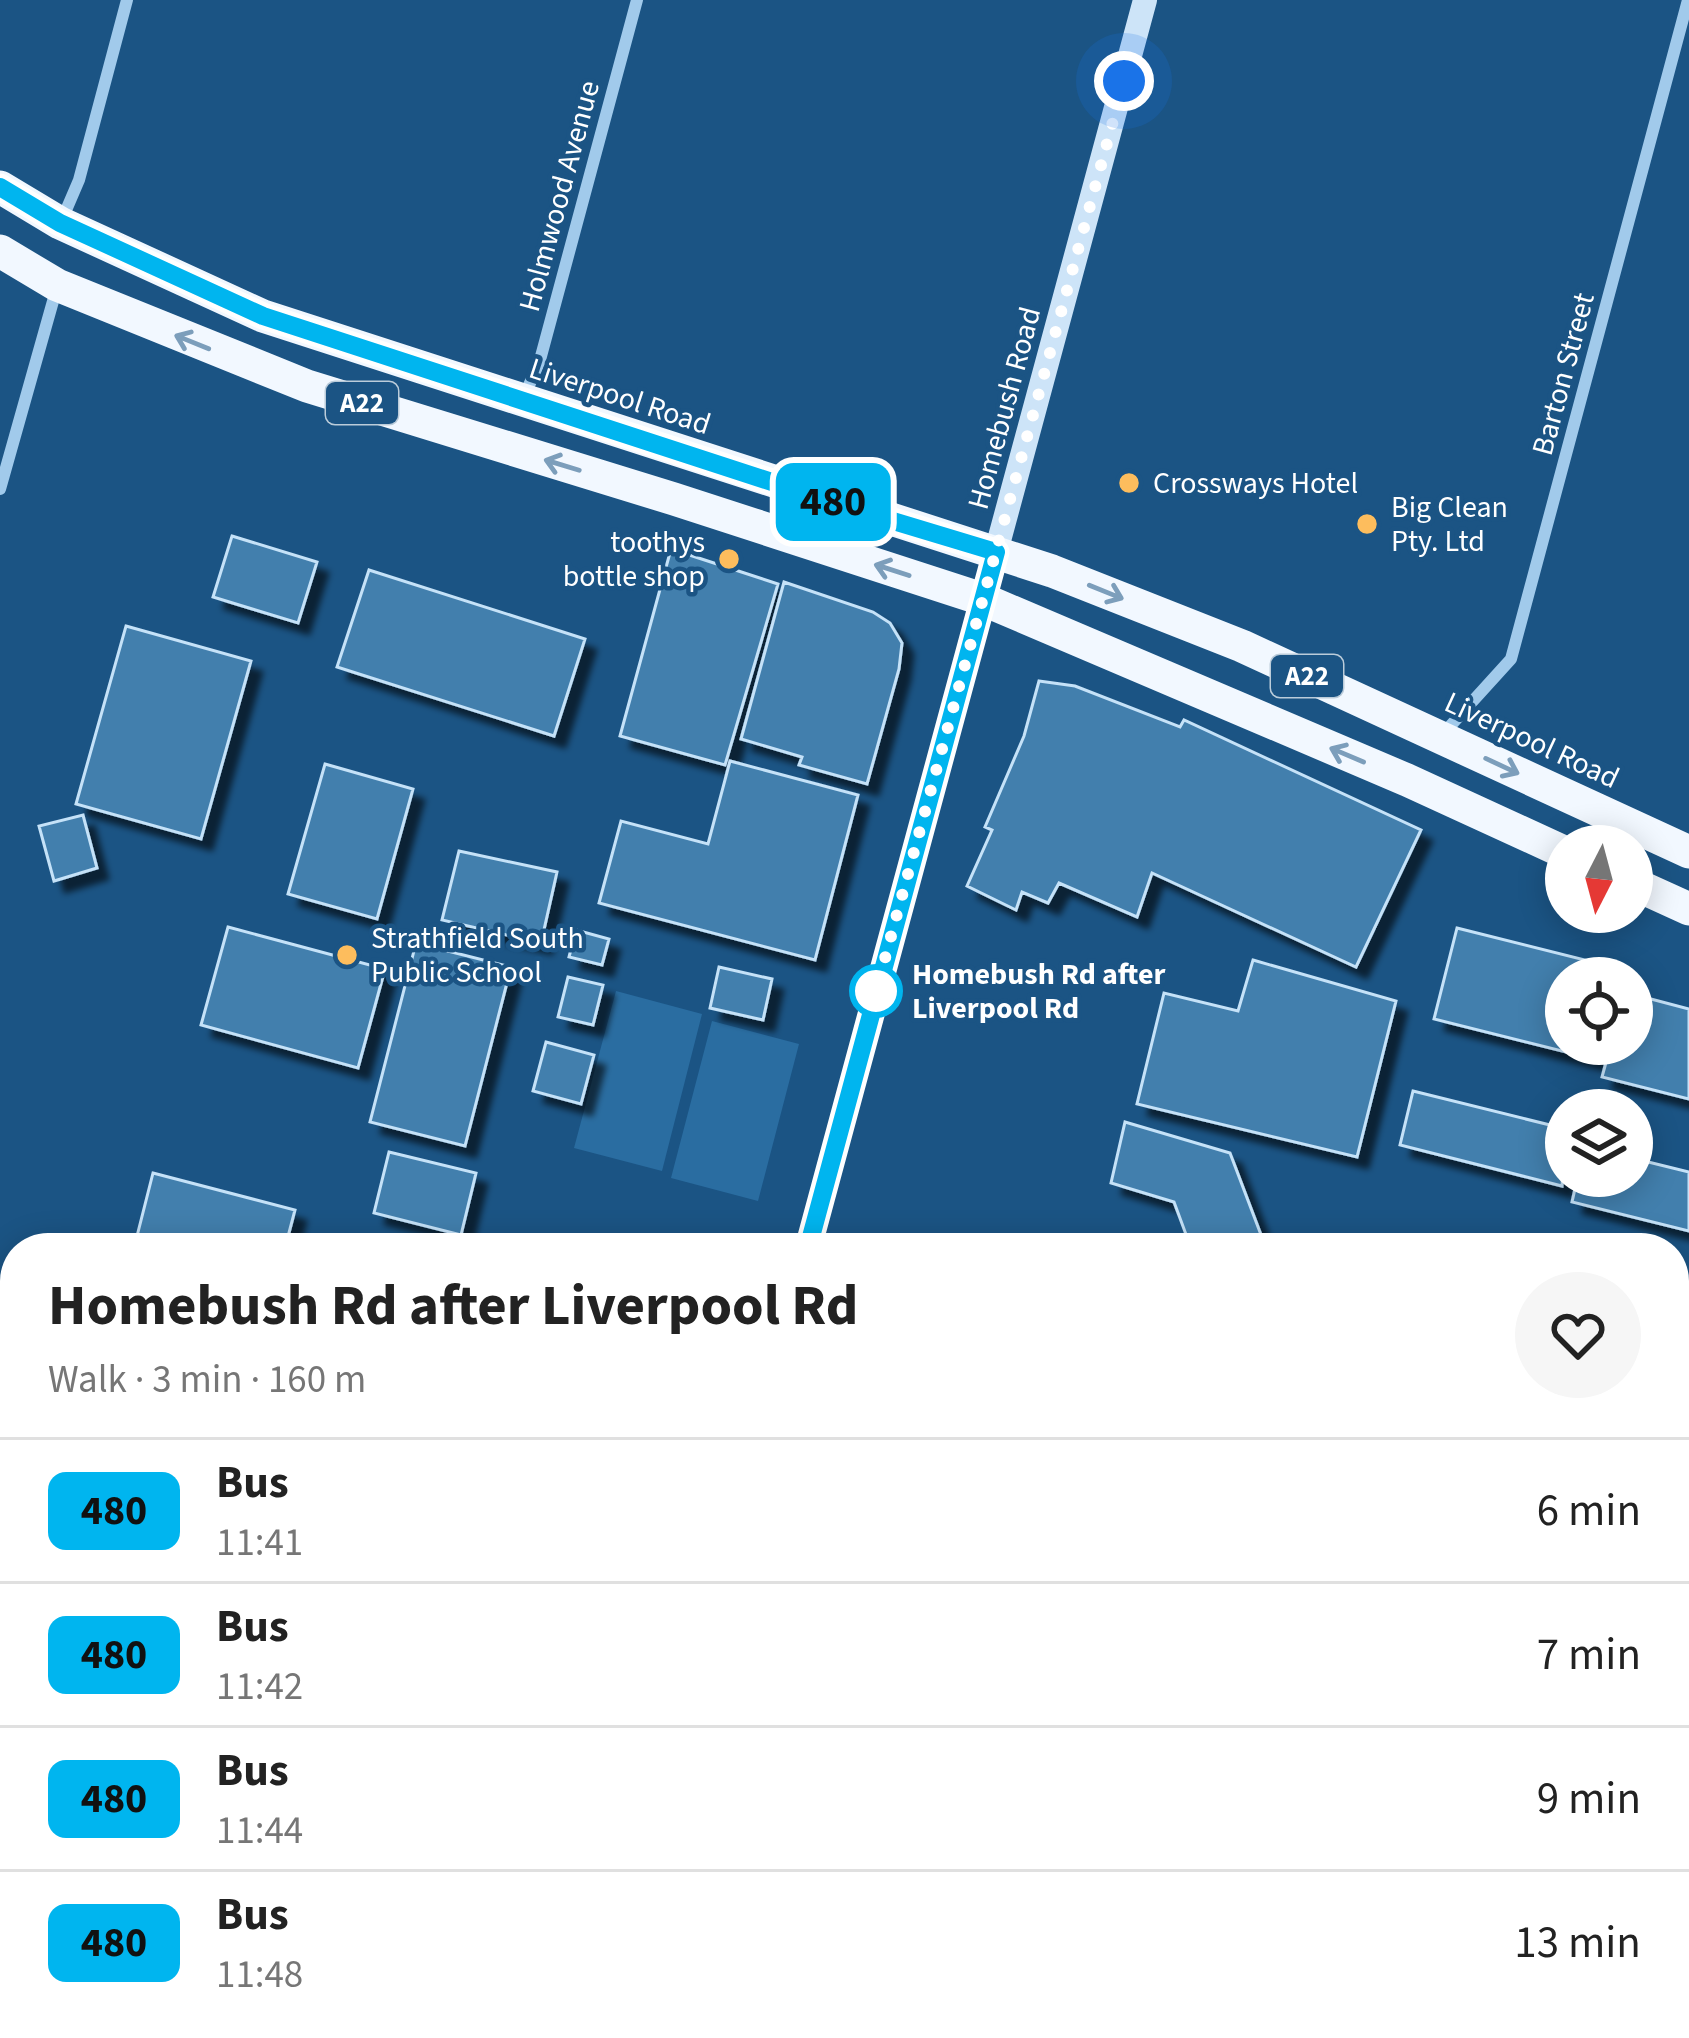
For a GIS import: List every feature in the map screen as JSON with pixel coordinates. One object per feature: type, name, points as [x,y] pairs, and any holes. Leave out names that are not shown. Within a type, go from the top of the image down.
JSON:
[{"type":"highway","name":"Liverpool Road","points":[[0,187],[60,223],[263,316],[996,552],[1242,646],[1689,852]]},
{"type":"highway","name":"A22","points":[[0,251],[57,285],[308,386],[982,599],[1545,843]]},
{"type":"highway","points":[[1653,892],[1689,908]]},
{"type":"main road","name":"Homebush Road","points":[[812,1233],[1145,0]]},
{"type":"street","points":[[60,223],[79,180],[127,0]]},
{"type":"street","name":"Holmwood Avenue","points":[[522,402],[540,360],[637,0]]},
{"type":"street","name":"Barton Street","points":[[1440,737],[1511,659],[1688,0]]},
{"type":"street","points":[[0,489],[57,285]]},
{"type":"shaded area","points":[[616,991],[702,1014],[662,1171],[574,1148]]},
{"type":"shaded area","points":[[712,1021],[799,1044],[758,1201],[671,1178]]},
{"type":"building","points":[[232,536],[317,562],[298,623],[213,597]]},
{"type":"building","points":[[671,549],[778,584],[725,765],[620,736]]},
{"type":"building","points":[[369,570],[585,639],[554,736],[337,667]]},
{"type":"building","points":[[784,582],[873,612],[890,623],[902,643],[867,784],[799,765],[802,757],[741,739]]},
{"type":"building","points":[[126,626],[251,661],[201,839],[76,804]]},
{"type":"building","points":[[1039,681],[1075,686],[1180,727],[1184,720],[1421,830],[1356,967],[1152,873],[1137,917],[1059,883],[1048,903],[1022,892],[1016,910],[967,886],[992,830],[985,827],[1024,736]]},
{"type":"building","points":[[730,761],[858,795],[815,960],[599,903],[621,821],[708,844]]},
{"type":"building","points":[[325,764],[413,789],[377,919],[288,894]]},
{"type":"building","points":[[83,815],[97,868],[54,881],[39,826]]},
{"type":"building","points":[[459,851],[557,872],[541,943],[442,920]]},
{"type":"building","points":[[228,927],[385,969],[358,1068],[201,1025]]},
{"type":"building","points":[[1457,928],[1573,957],[1545,957],[1545,1047],[1434,1019]]},
{"type":"building","points":[[576,930],[609,939],[602,965],[569,957]]},
{"type":"building","points":[[416,943],[511,967],[465,1146],[370,1122]]},
{"type":"building","points":[[1253,960],[1396,1001],[1357,1157],[1137,1104],[1164,993],[1238,1011]]},
{"type":"building","points":[[719,967],[772,979],[763,1020],[710,1008]]},
{"type":"building","points":[[568,977],[603,985],[593,1025],[558,1017]]},
{"type":"building","points":[[1653,1000],[1689,1009],[1689,1099],[1602,1077],[1605,1065],[1653,1065]]},
{"type":"building","points":[[546,1042],[594,1055],[581,1104],[533,1091]]},
{"type":"building","points":[[1413,1091],[1545,1124],[1545,1182],[1400,1145]]},
{"type":"building","points":[[1125,1122],[1230,1153],[1260,1233],[1185,1233],[1174,1202],[1111,1183]]},
{"type":"building","points":[[389,1152],[476,1173],[461,1233],[374,1213]]},
{"type":"building","points":[[1653,1163],[1689,1172],[1689,1231],[1572,1202],[1573,1197],[1653,1197]]},
{"type":"building","points":[[153,1173],[295,1210],[289,1233],[138,1233]]},
{"type":"bus line","name":"480","points":[[0,187],[60,223],[263,316],[996,552],[812,1233]]},
{"type":"place","name":"Crossways Hotel","points":[[1129,483]]},
{"type":"place","name":"Big Clean Pty. Ltd","points":[[1367,524]]},
{"type":"place","name":"toothys bottle shop","points":[[729,559]]},
{"type":"place","name":"Strathfield South Public School","points":[[347,955]]},
{"type":"place","name":"Homebush Rd after Liverpool Rd","points":[[876,991]]},
{"type":"route","points":[[876,991],[875,995],[1124,81]]}]
